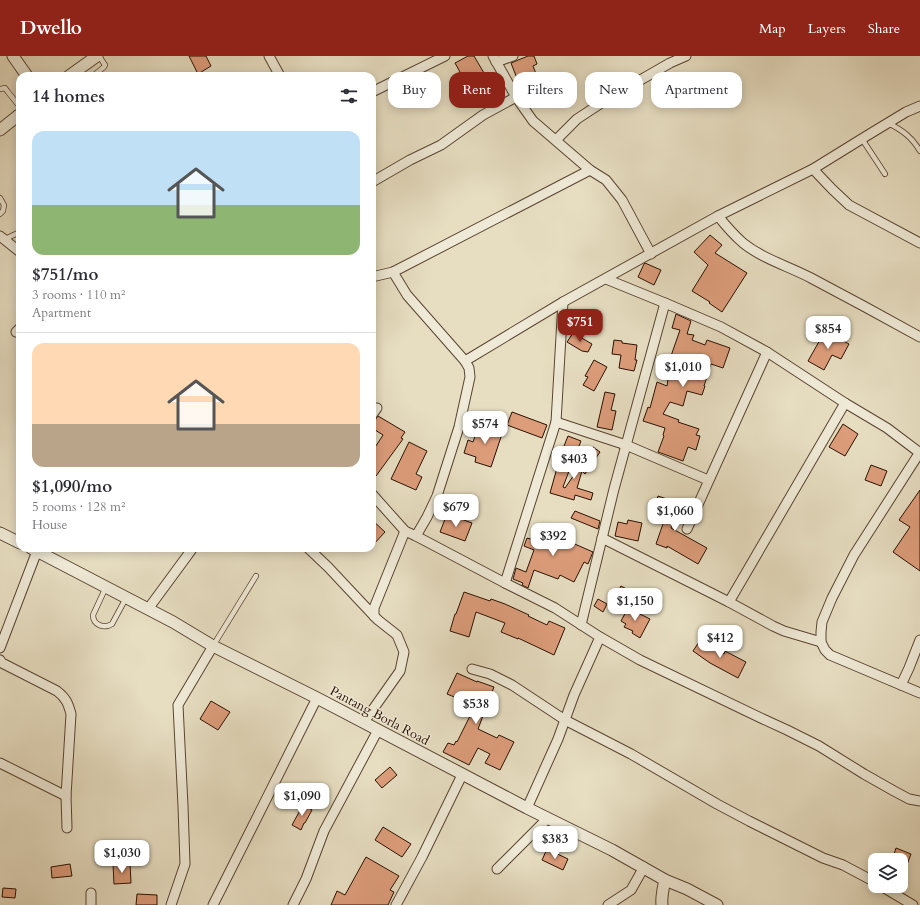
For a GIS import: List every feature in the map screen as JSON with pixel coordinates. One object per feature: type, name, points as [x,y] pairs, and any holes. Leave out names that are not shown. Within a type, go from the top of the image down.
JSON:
[{"type":"street","points":[[13,56],[24,72]]},
{"type":"street","points":[[75,72],[98,56]]},
{"type":"street","points":[[269,56],[278,72]]},
{"type":"street","points":[[376,90],[445,56]]},
{"type":"street","points":[[513,56],[494,59],[513,91]]},
{"type":"street","points":[[556,140],[577,119],[602,102],[670,63],[686,56]]},
{"type":"street","points":[[376,180],[410,160],[441,145],[483,116],[513,98]]},
{"type":"street","points":[[465,361],[563,302],[718,216],[813,169],[906,112],[920,106]]},
{"type":"street","points":[[524,108],[533,121],[590,170],[606,180],[622,200],[651,254]]},
{"type":"street","points":[[0,130],[16,117]]},
{"type":"street","points":[[813,169],[832,190],[849,205],[920,242]]},
{"type":"street","points":[[376,276],[393,272],[590,170]]},
{"type":"street","points":[[718,216],[744,243],[758,252],[804,274],[920,337]]},
{"type":"street","points":[[2,238],[16,249]]},
{"type":"street","points":[[393,272],[407,295],[465,361],[469,368],[470,377],[468,392],[459,427],[437,496],[416,536]]},
{"type":"street","points":[[606,279],[721,327],[767,352],[845,403],[887,428],[920,453],[854,555],[832,598],[822,622],[821,632],[821,642],[825,650],[830,655],[920,693]]},
{"type":"street","points":[[504,584],[556,422],[563,302]]},
{"type":"street","points":[[581,625],[614,489],[665,303]]},
{"type":"street","points":[[687,529],[767,352]]},
{"type":"street","points":[[729,602],[845,403]]},
{"type":"street","points":[[556,422],[626,445],[708,480]]},
{"type":"street","points":[[376,498],[405,531],[504,584],[555,608],[600,637],[652,666],[819,746],[894,791],[909,799],[920,801]]},
{"type":"street","points":[[374,616],[374,608],[405,531]]},
{"type":"street","points":[[0,533],[16,541]]},
{"type":"street","points":[[602,538],[778,628],[821,642]]},
{"type":"street","points":[[0,648],[33,552]]},
{"type":"street","name":"Pantang Borla Road","points":[[40,552],[173,622],[213,646],[364,722],[462,775],[612,850],[665,880],[687,889],[717,905]]},
{"type":"street","points":[[148,609],[189,552]]},
{"type":"street","points":[[312,552],[378,620],[397,635],[404,652],[400,671],[364,722]]},
{"type":"street","points":[[527,808],[600,637]]},
{"type":"street","points":[[901,685],[920,640]]},
{"type":"street","points":[[173,904],[185,864],[178,705],[213,646]]},
{"type":"street","points":[[0,660],[2,663],[57,691],[64,697],[68,705],[71,714],[66,796],[67,828]]},
{"type":"street","points":[[472,669],[490,674],[512,685],[565,720],[631,754],[749,821],[823,858],[843,865],[868,878]]},
{"type":"street","points":[[213,905],[317,698]]},
{"type":"street","points":[[293,905],[306,878],[324,832],[378,730]]},
{"type":"street","points":[[0,763],[66,796]]},
{"type":"street","points":[[396,905],[422,857],[462,775]]},
{"type":"street","points":[[497,869],[548,818]]},
{"type":"street","points":[[608,905],[631,890],[644,867]]},
{"type":"street","points":[[662,905],[661,898],[665,880]]},
{"type":"street","points":[[91,893],[91,905]]},
{"type":"street","points":[[892,893],[912,905]]},
{"type":"lane","points":[[98,56],[104,67],[98,72]]},
{"type":"lane","points":[[0,89],[5,88],[16,102]]},
{"type":"lane","points":[[888,123],[904,132],[911,138],[920,151]]},
{"type":"lane","points":[[862,139],[885,174]]},
{"type":"lane","points":[[0,198],[4,205],[3,211],[0,214]]},
{"type":"lane","points":[[2,238],[16,233]]},
{"type":"lane","points":[[213,646],[256,576]]},
{"type":"lane","points":[[106,587],[93,615],[95,623],[109,627],[126,598]]},
{"type":"building","points":[[189,56],[206,56],[211,66],[201,72],[197,72]]},
{"type":"building","points":[[468,56],[474,56],[483,72],[460,72],[455,63]]},
{"type":"building","points":[[528,56],[534,56],[537,64],[533,66],[535,72],[515,72],[511,63]]},
{"type":"building","points":[[710,235],[722,245],[715,253],[747,273],[722,312],[709,303],[710,302],[692,291],[708,265],[694,252]]},
{"type":"building","points":[[645,263],[661,270],[654,285],[638,277]]},
{"type":"building","points":[[676,314],[691,321],[687,334],[694,335],[692,340],[705,345],[707,340],[730,348],[723,368],[711,364],[702,395],[687,391],[683,406],[670,402],[663,414],[679,420],[678,422],[699,429],[696,435],[700,436],[696,450],[688,447],[683,461],[658,452],[664,436],[665,428],[643,421],[648,407],[650,408],[657,382],[667,386],[669,372],[672,371],[677,358],[671,356],[680,330],[672,328]]},
{"type":"building","points":[[825,331],[849,344],[841,359],[832,355],[824,370],[808,361]]},
{"type":"building","points":[[573,333],[592,344],[588,352],[582,351],[567,342]]},
{"type":"building","points":[[614,340],[622,341],[622,343],[637,345],[635,360],[637,360],[634,371],[619,368],[621,355],[612,354]]},
{"type":"building","points":[[594,360],[607,367],[594,391],[583,385],[588,377],[585,376]]},
{"type":"building","points":[[605,392],[615,394],[611,410],[616,411],[612,430],[597,427]]},
{"type":"building","points":[[512,412],[547,425],[542,438],[507,425]]},
{"type":"building","points":[[378,416],[405,432],[401,438],[403,439],[376,476],[376,446],[383,435],[376,431],[376,419]]},
{"type":"building","points":[[843,424],[858,434],[845,456],[829,447]]},
{"type":"building","points":[[479,425],[493,430],[495,425],[504,428],[491,467],[475,462],[476,457],[464,453],[468,440],[473,442]]},
{"type":"building","points":[[568,436],[581,441],[575,456],[562,451]]},
{"type":"building","points":[[409,442],[427,451],[416,474],[422,477],[416,490],[391,479]]},
{"type":"building","points":[[593,447],[600,452],[585,474],[582,471],[577,488],[593,493],[591,500],[575,495],[574,500],[550,493],[557,468],[569,471],[563,487],[565,488]]},
{"type":"building","points":[[871,465],[887,471],[881,486],[865,480]]},
{"type":"building","points":[[920,490],[920,571],[893,552],[910,527],[899,520]]},
{"type":"building","points":[[658,496],[679,503],[671,528],[707,548],[698,564],[667,546],[667,548],[656,544],[664,521],[651,517]]},
{"type":"building","points":[[575,511],[600,521],[598,529],[571,518]]},
{"type":"building","points":[[447,514],[472,523],[465,541],[440,532]]},
{"type":"building","points":[[628,520],[642,523],[638,541],[615,536],[618,522],[627,524]]},
{"type":"building","points":[[376,524],[385,532],[376,542]]},
{"type":"building","points":[[542,524],[563,534],[561,538],[593,552],[588,564],[584,562],[574,582],[560,575],[558,579],[534,570],[528,588],[522,585],[523,583],[513,579],[516,568],[526,572],[534,550],[524,546],[527,538],[534,540]]},
{"type":"building","points":[[621,586],[632,592],[624,609],[608,602],[614,589],[618,591]]},
{"type":"building","points":[[464,592],[490,601],[491,599],[505,604],[547,625],[549,621],[565,628],[554,655],[518,638],[501,632],[505,623],[476,612],[469,637],[450,631]]},
{"type":"building","points":[[598,599],[607,604],[603,612],[594,606]]},
{"type":"building","points":[[628,608],[650,619],[640,638],[632,633],[633,631],[624,627],[626,624],[621,621]]},
{"type":"building","points":[[701,639],[724,654],[725,651],[746,662],[738,678],[710,663],[693,651]]},
{"type":"building","points":[[457,673],[477,682],[494,687],[478,729],[497,738],[499,735],[514,742],[500,770],[485,763],[490,754],[478,748],[469,765],[443,752],[448,743],[454,745],[456,741],[457,742],[471,714],[465,712],[469,703],[447,694]]},
{"type":"building","points":[[211,701],[230,712],[218,730],[200,719]]},
{"type":"building","points":[[390,767],[397,775],[382,788],[375,780]]},
{"type":"building","points":[[303,805],[312,810],[301,830],[292,825]]},
{"type":"building","points":[[383,827],[411,844],[402,857],[375,840]]},
{"type":"building","points":[[896,848],[911,854],[908,862],[908,853],[894,853]]},
{"type":"building","points":[[547,849],[568,859],[563,870],[542,860]]},
{"type":"building","points":[[366,857],[399,876],[390,890],[394,892],[388,905],[331,905],[337,891],[345,895]]},
{"type":"building","points":[[130,863],[131,883],[114,884],[113,864]]},
{"type":"building","points":[[70,864],[72,876],[52,878],[51,867]]},
{"type":"building","points":[[3,888],[16,889],[15,898],[2,897]]},
{"type":"building","points":[[137,894],[157,895],[157,905],[136,905]]}]
